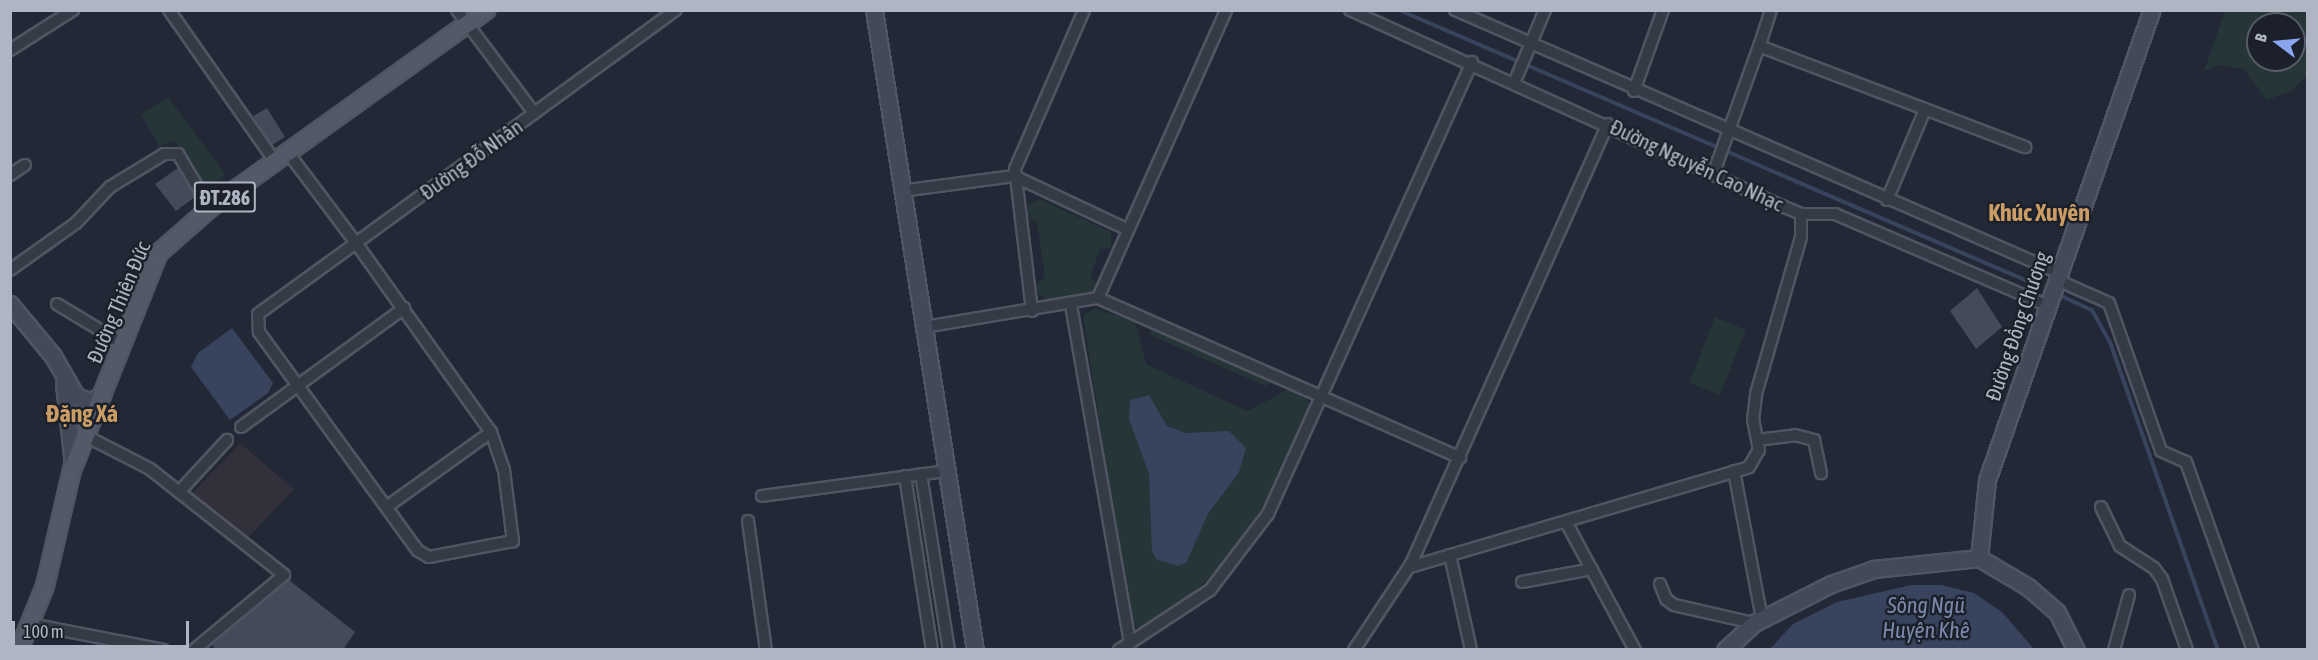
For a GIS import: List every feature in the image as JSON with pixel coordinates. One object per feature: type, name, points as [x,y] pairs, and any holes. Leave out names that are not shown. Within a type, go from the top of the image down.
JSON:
[{"type":"main road","name":"Đường Thiên Đức","points":[[18,650],[30,624],[55,549],[72,470],[159,253],[210,208],[487,10]]},
{"type":"street","points":[[10,50],[73,10]]},
{"type":"street","points":[[169,10],[282,158],[356,243],[492,432],[504,470],[513,540],[423,555],[297,384]]},
{"type":"street","points":[[457,10],[534,113]]},
{"type":"street","name":"Đường Đỗ Nhân","points":[[297,384],[259,332],[255,318],[676,10]]},
{"type":"street","points":[[874,10],[975,650]]},
{"type":"street","points":[[1032,311],[1014,176],[1020,151],[1084,10]]},
{"type":"street","points":[[1098,298],[1226,10]]},
{"type":"street","name":"Đường Nguyễn Cao Nhạc","points":[[1350,10],[1472,62],[1517,77],[1608,124],[1715,168],[1801,214],[1835,214],[2052,287]]},
{"type":"street","points":[[1455,10],[1529,48],[1634,91],[1727,135],[1887,200],[2052,287],[2109,303],[2161,451],[2186,462],[2253,650]]},
{"type":"street","points":[[1517,77],[1545,10]]},
{"type":"street","points":[[1634,91],[1663,10]]},
{"type":"street","points":[[1715,168],[1771,10]]},
{"type":"street","name":"Đường Đồng Chương","points":[[1979,558],[1987,480],[2052,287],[2152,10]]},
{"type":"street","points":[[1759,46],[1924,112],[2025,147]]},
{"type":"street","points":[[1119,650],[1190,606],[1235,561],[1279,493],[1472,62]]},
{"type":"street","points":[[1887,200],[1924,112]]},
{"type":"street","points":[[1354,650],[1410,567],[1608,124]]},
{"type":"street","points":[[10,270],[76,224],[110,187],[165,154],[178,154],[210,208]]},
{"type":"street","points":[[10,175],[25,165]]},
{"type":"street","points":[[901,191],[1014,176],[1128,230]]},
{"type":"street","points":[[1410,567],[1749,467],[1759,450],[1753,420],[1756,394],[1801,237],[1801,214]]},
{"type":"street","points":[[924,327],[1071,305],[1098,298],[1460,458]]},
{"type":"street","points":[[57,303],[123,344]]},
{"type":"street","points":[[10,304],[83,401],[103,394]]},
{"type":"street","points":[[1071,305],[1130,644]]},
{"type":"street","points":[[241,427],[404,308]]},
{"type":"street","points":[[61,370],[74,441],[72,470]]},
{"type":"street","points":[[388,506],[492,432]]},
{"type":"street","points":[[1757,440],[1795,435],[1814,440],[1821,473]]},
{"type":"street","points":[[86,436],[150,469],[284,575],[194,650]]},
{"type":"street","points":[[179,492],[227,440]]},
{"type":"street","points":[[762,496],[946,471]]},
{"type":"street","points":[[1734,471],[1758,621]]},
{"type":"street","points":[[921,474],[949,650]]},
{"type":"street","points":[[905,477],[932,650]]},
{"type":"street","points":[[2101,507],[2120,546],[2154,568],[2162,579],[2187,650]]},
{"type":"street","points":[[748,521],[766,650]]},
{"type":"street","points":[[1566,522],[1635,650]]},
{"type":"street","points":[[1450,555],[1471,650]]},
{"type":"street","points":[[1725,650],[1758,621],[1831,584],[1874,569],[1979,558],[2021,581],[2057,612],[2076,650]]},
{"type":"street","points":[[1522,582],[1592,569]]},
{"type":"street","points":[[1660,584],[1666,600],[1674,605],[1758,621]]},
{"type":"street","points":[[2114,650],[2128,595]]},
{"type":"street","points":[[30,624],[164,650]]},
{"type":"shaded area","points":[[2225,11],[2307,11],[2307,76],[2291,91],[2267,100],[2246,72],[2306,72],[2306,12],[2246,12],[2246,72],[2244,69],[2218,65],[2204,71]]},
{"type":"shaded area","points":[[168,97],[226,174],[206,189],[174,141],[159,146],[141,114]]},
{"type":"shaded area","points":[[1039,199],[1111,232],[1111,248],[1100,249],[1090,277],[1097,284],[1089,295],[1049,300],[1039,295],[1036,285],[1045,277],[1037,222],[1025,216],[1028,206]]},
{"type":"shaded area","points":[[1095,309],[1135,321],[1146,364],[1247,411],[1287,390],[1298,392],[1311,404],[1274,488],[1242,541],[1188,600],[1141,629],[1133,624],[1126,594],[1084,321],[1085,314]]},
{"type":"shaded area","points":[[1715,317],[1746,330],[1720,395],[1689,383]]},
{"type":"shaded area","points":[[1151,327],[1273,382],[1265,386],[1150,335]]},
{"type":"shaded area","points":[[240,443],[294,489],[246,540],[191,495]]},
{"type":"water","points":[[232,328],[273,383],[268,393],[230,420],[191,367],[198,353]]},
{"type":"water","points":[[1149,395],[1167,426],[1185,433],[1229,431],[1246,448],[1239,472],[1208,514],[1186,563],[1177,566],[1156,559],[1152,551],[1149,474],[1129,419],[1130,400]]},
{"type":"water","name":"Sông Ngũ Huyện Khê","points":[[1911,585],[1942,585],[1974,593],[2002,612],[2034,649],[1770,649],[1793,624],[1837,602]]},
{"type":"building","points":[[267,108],[285,137],[272,145],[253,116]]},
{"type":"building","points":[[178,168],[195,197],[176,211],[155,184]]},
{"type":"building","points":[[1977,288],[2002,327],[1976,349],[1950,311]]},
{"type":"building","points":[[289,580],[355,632],[343,650],[216,650],[212,645]]},
{"type":"waterway","points":[[1399,10],[2039,286]]},
{"type":"waterway","points":[[2057,294],[2092,310],[2110,342],[2218,650]]},
{"type":"district","name":"Khúc Xuyên","points":[[2039,213]]},
{"type":"district","name":"Đặng Xá","points":[[82,414]]}]
